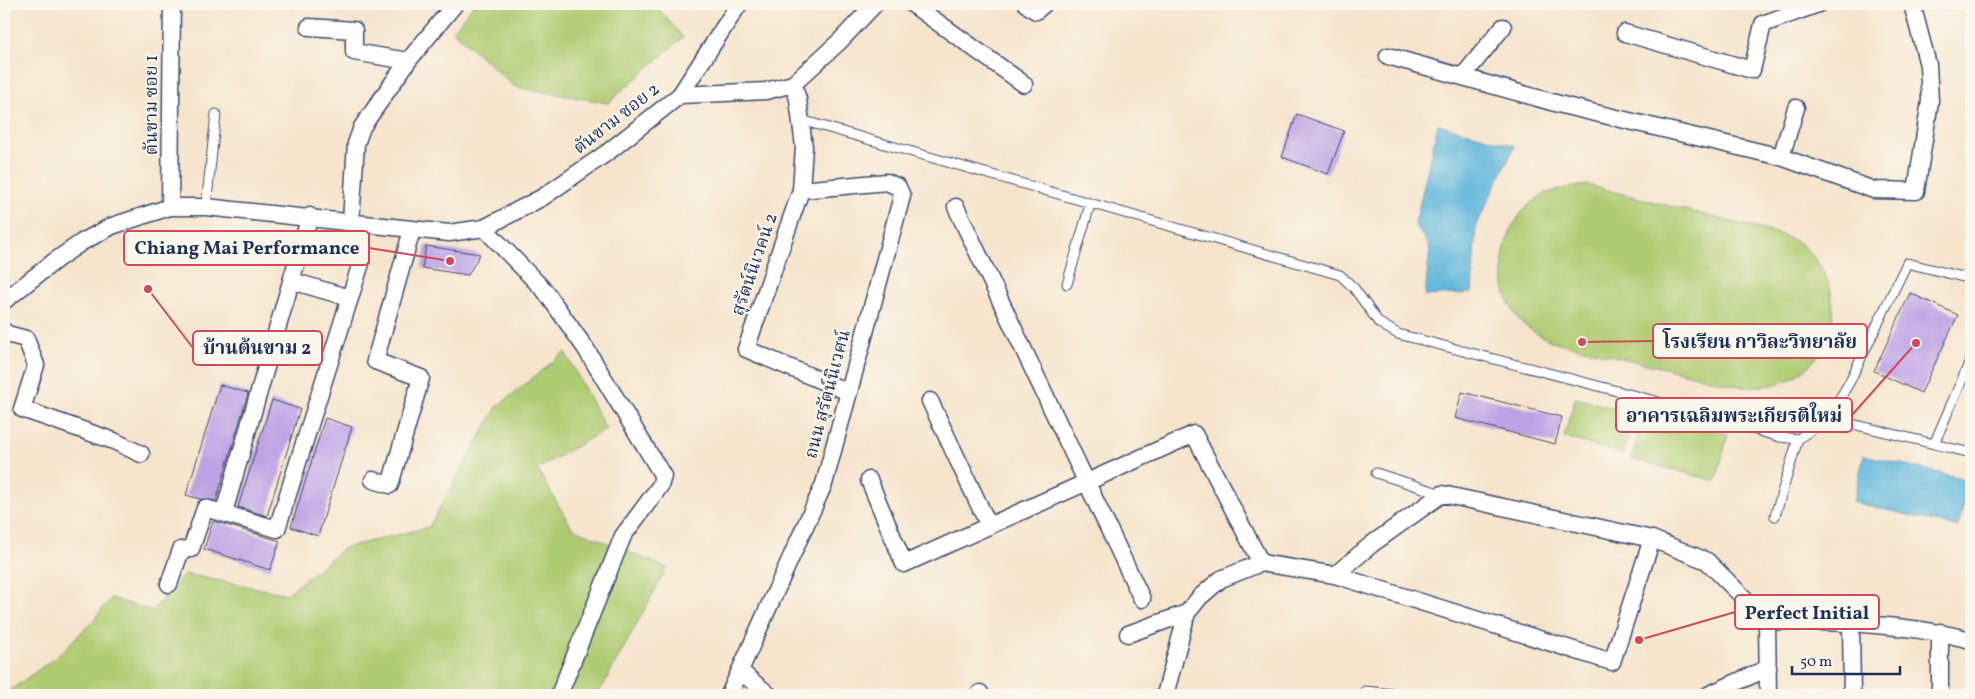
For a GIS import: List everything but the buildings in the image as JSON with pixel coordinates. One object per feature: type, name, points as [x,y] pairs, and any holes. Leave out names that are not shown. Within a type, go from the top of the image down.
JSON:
[{"type":"street","name":"ตันขาม ซอย 1","points":[[170,207],[172,4]]},
{"type":"street","points":[[351,221],[356,144],[362,127],[408,61],[455,4]]},
{"type":"street","points":[[680,95],[740,4]]},
{"type":"street","points":[[912,4],[1024,84]]},
{"type":"street","points":[[1026,4],[1036,11],[1044,4]]},
{"type":"street","points":[[1625,33],[1752,70],[1763,24],[1818,4]]},
{"type":"street","points":[[1388,56],[1566,106],[1781,158],[1874,190],[1916,191],[1930,101],[1928,65],[1912,4]]},
{"type":"street","name":"ตันขาม ซอย 2","points":[[4,301],[82,242],[112,226],[170,207],[206,207],[310,216],[412,230],[449,233],[484,228],[543,197],[608,152],[680,95],[766,91],[793,84],[840,41],[868,6]]},
{"type":"street","points":[[309,27],[354,30],[354,52],[408,61]]},
{"type":"street","points":[[1463,76],[1503,27]]},
{"type":"street","name":"สุรัตน์นิเวคน์ 2","points":[[793,84],[801,120],[804,146],[801,190],[746,350],[848,392]]},
{"type":"street","points":[[1781,158],[1796,108]]},
{"type":"street","name":"ถนน สุรัตน์นิเวศน์","points":[[729,695],[824,484],[902,196],[898,187],[887,182],[801,190]]},
{"type":"street","points":[[956,207],[1142,600]]},
{"type":"street","points":[[224,512],[310,216]]},
{"type":"street","points":[[484,228],[545,291],[586,349],[664,476],[660,486],[624,536],[559,695]]},
{"type":"street","points":[[373,480],[390,485],[421,378],[375,361],[412,230]]},
{"type":"street","points":[[169,584],[181,550],[191,549],[205,508],[277,529],[361,263]]},
{"type":"street","points":[[292,281],[350,298]]},
{"type":"street","points":[[4,331],[7,334],[26,340],[36,365],[22,409],[114,441],[140,454]]},
{"type":"street","points":[[930,401],[989,526]]},
{"type":"street","points":[[870,480],[904,564],[1194,434],[1262,562]]},
{"type":"street","points":[[1336,575],[1372,544],[1442,494],[1652,539],[1707,561],[1767,621],[1768,695]]},
{"type":"street","points":[[1165,695],[1187,613],[1200,596],[1221,578],[1262,562],[1336,575],[1612,662],[1652,539]]},
{"type":"street","points":[[1128,634],[1187,613]]},
{"type":"street","points":[[1767,621],[1851,622],[1940,632],[1971,640]]},
{"type":"street","points":[[1851,622],[1852,695]]},
{"type":"street","points":[[1940,632],[1940,695]]},
{"type":"street","points":[[1708,695],[1768,668]]},
{"type":"street","points":[[740,671],[769,695]]},
{"type":"lane","points":[[206,207],[216,114]]},
{"type":"lane","points":[[801,120],[1090,205],[1340,275],[1354,288],[1379,322],[1398,334],[1648,399],[1780,436],[1798,439]]},
{"type":"lane","points":[[1067,284],[1090,205]]},
{"type":"lane","points":[[1775,516],[1798,439],[1828,418],[1850,384],[1907,262],[1971,279]]},
{"type":"lane","points":[[1934,444],[1971,359]]},
{"type":"lane","points":[[1828,418],[1971,453]]},
{"type":"lane","points":[[1376,473],[1442,494]]},
{"type":"lane","points":[[1364,691],[1404,695]]},
{"type":"green space","points":[[474,4],[654,4],[683,37],[608,103],[515,87],[453,31]]},
{"type":"green space","points":[[1588,185],[1779,234],[1801,244],[1817,261],[1827,278],[1832,297],[1833,315],[1829,334],[1821,351],[1809,366],[1786,381],[1768,386],[1743,387],[1551,341],[1528,328],[1517,317],[1509,302],[1504,286],[1504,252],[1509,236],[1516,220],[1527,207],[1540,197],[1569,187]]},
{"type":"green space","points":[[565,352],[606,429],[537,469],[572,528],[667,568],[598,695],[4,695],[56,657],[92,622],[111,598],[152,611],[185,574],[287,594],[344,548],[429,527],[497,407]]},
{"type":"green space","points":[[1575,398],[1634,413],[1623,454],[1564,437]]},
{"type":"green space","points":[[1644,413],[1728,434],[1716,481],[1632,459]]},
{"type":"water","points":[[1438,124],[1515,146],[1476,225],[1472,293],[1425,296],[1430,248],[1415,224]]},
{"type":"water","points":[[1864,455],[1969,480],[1958,527],[1853,502]]},
{"type":"place","name":"Chiang Mai Performance","points":[[450,261]]},
{"type":"place","name":"บ้านต้นขาม 2","points":[[148,289]]},
{"type":"place","name":"โรงเรียน กาวิละวิทยาลัย","points":[[1582,342]]},
{"type":"place","name":"อาคารเฉลิมพระเกียรติใหม่","points":[[1916,343]]},
{"type":"place","name":"Perfect Initial","points":[[1639,640]]}]
